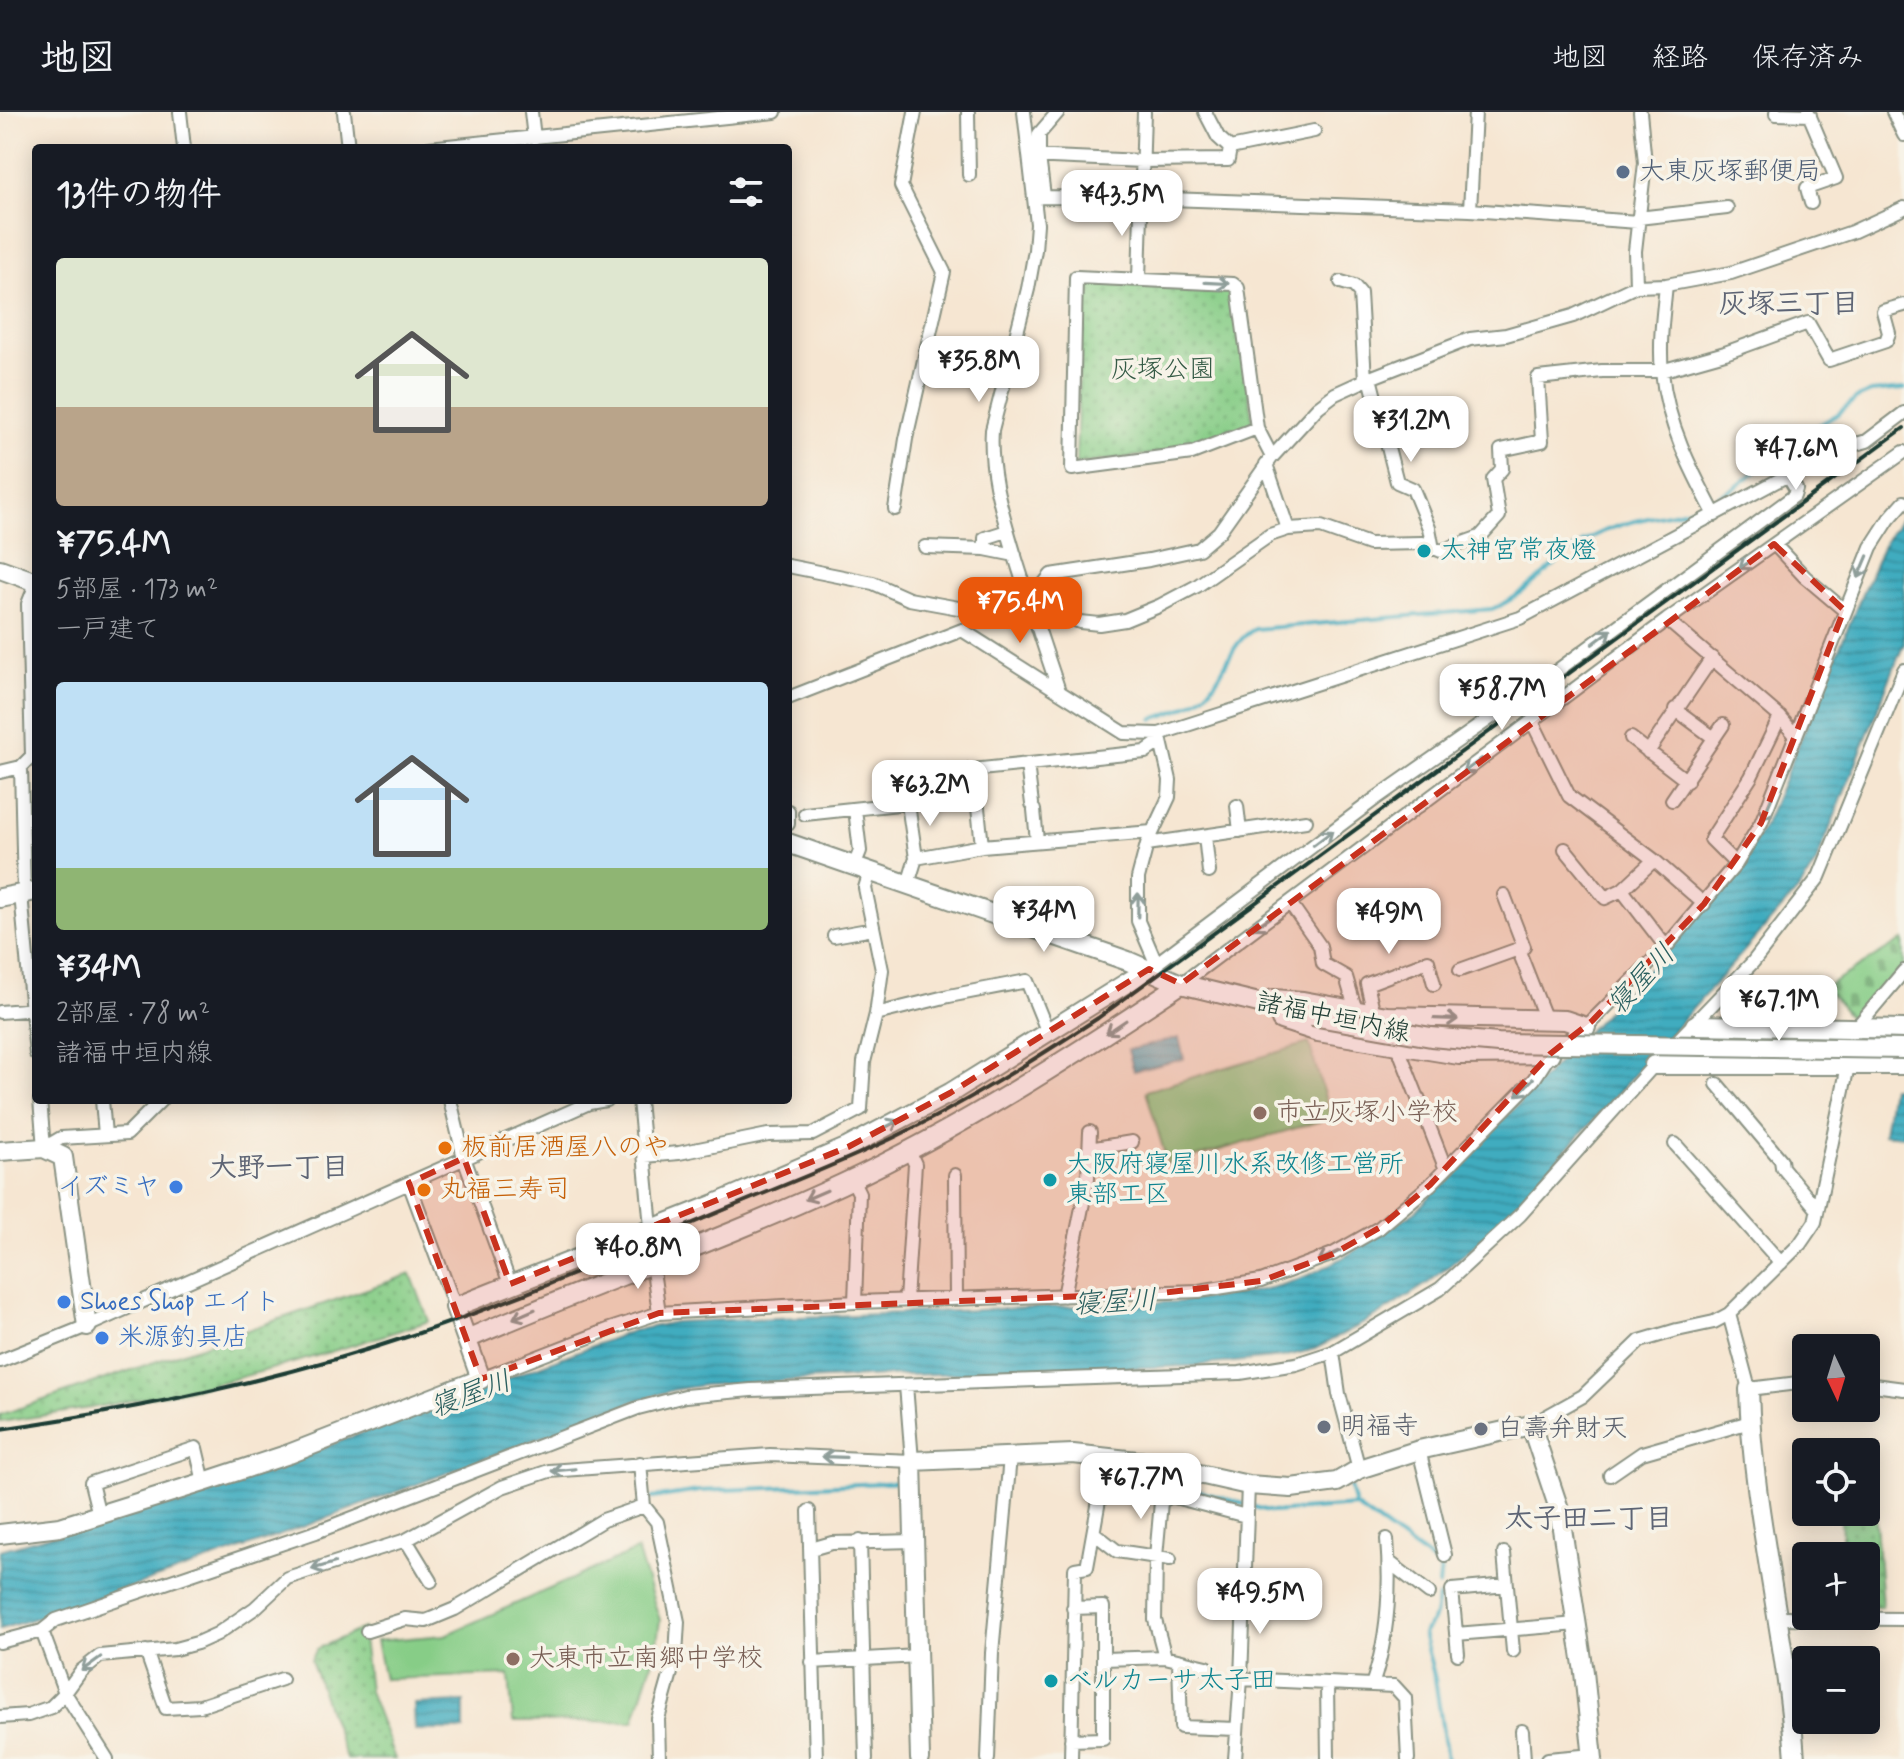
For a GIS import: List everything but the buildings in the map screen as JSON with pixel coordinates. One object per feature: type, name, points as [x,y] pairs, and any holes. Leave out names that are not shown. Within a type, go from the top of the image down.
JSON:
[{"type":"street","points":[[180,112],[184,144]]},
{"type":"street","points":[[344,112],[348,144]]},
{"type":"street","points":[[531,112],[534,138]]},
{"type":"street","points":[[471,144],[775,112]]},
{"type":"street","points":[[895,509],[906,439],[944,272],[901,186],[915,112]]},
{"type":"street","points":[[968,112],[969,175]]},
{"type":"street","points":[[1024,112],[1039,196],[1037,224],[1028,289],[992,430],[991,449],[996,495],[1059,691]]},
{"type":"street","points":[[1034,156],[1039,134],[1058,112]]},
{"type":"street","points":[[1139,280],[1144,112]]},
{"type":"street","points":[[1205,112],[1218,137],[1230,148]]},
{"type":"street","points":[[1470,210],[1475,112]]},
{"type":"street","points":[[1636,286],[1635,251],[1645,163],[1640,112]]},
{"type":"street","points":[[1776,112],[1809,114],[1836,178],[1807,188],[1811,203]]},
{"type":"street","points":[[1893,112],[1904,135]]},
{"type":"street","points":[[1230,148],[1314,131]]},
{"type":"street","points":[[1034,156],[1142,161],[1228,160],[1230,148]]},
{"type":"street","points":[[1039,196],[1470,210],[1638,220],[1727,208]]},
{"type":"street","points":[[1029,603],[1051,575],[1199,549],[1219,532],[1269,460],[1318,407],[1335,394],[1368,379],[1470,339],[1506,335],[1573,316],[1636,286],[1666,285],[1731,273],[1852,232],[1903,210]]},
{"type":"street","points":[[1257,428],[1192,453],[1072,469],[1076,277],[1233,284],[1238,288],[1257,428],[1288,529]]},
{"type":"street","points":[[1341,282],[1354,286],[1360,293],[1368,379],[1397,482],[1413,489],[1429,528],[1433,549]]},
{"type":"street","points":[[1666,285],[1661,371],[1667,402],[1683,453],[1715,515]]},
{"type":"street","points":[[792,567],[873,583],[909,599],[964,609],[1029,603],[1080,622],[1099,624],[1125,620],[1159,606],[1197,586],[1270,535],[1288,529],[1321,527],[1369,544],[1422,543],[1441,551],[1480,537],[1499,516],[1493,479],[1502,469],[1501,450],[1542,441],[1538,378],[1602,371],[1661,371],[1725,353],[1808,323],[1829,360],[1886,341],[1889,333],[1883,311],[1904,305]]},
{"type":"street","points":[[962,630],[1124,733],[1160,737],[1520,618],[1835,450],[1867,441],[1904,413]]},
{"type":"street","points":[[467,1339],[852,1179],[909,1151],[1061,1064],[1181,984],[1667,620],[1904,452]]},
{"type":"street","points":[[904,464],[919,467]]},
{"type":"street","points":[[455,1307],[715,1204],[848,1147],[950,1093],[1048,1033],[1152,966],[1375,799],[1550,676],[1794,496],[1796,489],[1788,476]]},
{"type":"street","points":[[0,1534],[60,1527],[289,1454],[610,1329],[659,1313],[855,1302],[1199,1291],[1261,1281],[1333,1254],[1379,1228],[1430,1185],[1534,1079],[1550,1054],[1586,1027],[1666,947],[1736,864],[1761,823],[1871,547],[1904,502]]},
{"type":"street","points":[[985,549],[985,538],[1007,531]]},
{"type":"street","points":[[1774,544],[1805,577],[1844,610]]},
{"type":"street","points":[[925,547],[985,549],[1015,555]]},
{"type":"street","points":[[0,569],[32,581]]},
{"type":"street","points":[[0,772],[21,767],[32,756],[28,604],[32,594]]},
{"type":"street","points":[[962,630],[964,609]]},
{"type":"street","points":[[1667,620],[1780,717],[1796,736]]},
{"type":"street","points":[[792,696],[962,630]]},
{"type":"street","points":[[1648,752],[1712,658]]},
{"type":"street","points":[[0,1642],[42,1631],[56,1620],[316,1532],[638,1408],[685,1396],[751,1390],[1240,1373],[1296,1364],[1333,1352],[1440,1289],[1520,1215],[1654,1065],[1753,962],[1819,877],[1904,670]]},
{"type":"street","points":[[1675,709],[1714,738]]},
{"type":"street","points":[[1736,864],[1711,839],[1751,777],[1780,717]]},
{"type":"street","points":[[1532,721],[1569,796],[1654,860],[1704,904]]},
{"type":"street","points":[[1672,800],[1723,725]]},
{"type":"street","points":[[908,884],[916,858],[904,777],[1145,752],[1160,737]]},
{"type":"street","points":[[1152,966],[1138,921],[1138,878],[1150,838],[1169,797],[1170,780],[1160,737]]},
{"type":"street","points":[[1631,738],[1687,781]]},
{"type":"street","points":[[1027,764],[1037,841]]},
{"type":"street","points":[[21,767],[32,976]]},
{"type":"street","points":[[977,798],[982,846]]},
{"type":"street","points":[[805,814],[908,803]]},
{"type":"street","points":[[1237,806],[1240,831]]},
{"type":"street","points":[[645,1156],[679,1153],[768,1135],[813,1134],[861,1109],[864,1062],[876,1014],[882,970],[865,888],[855,809]]},
{"type":"street","points":[[916,858],[982,846],[1037,841],[1205,836],[1306,821]]},
{"type":"street","points":[[1205,836],[1209,872]]},
{"type":"street","name":"諸福中垣内線","points":[[792,844],[1152,966],[1181,984],[1312,1016],[1431,1037],[1498,1043],[1904,1049]]},
{"type":"street","points":[[1565,849],[1605,898],[1622,890],[1654,860]]},
{"type":"street","points":[[1622,890],[1666,947]]},
{"type":"street","points":[[0,898],[27,893]]},
{"type":"street","points":[[1460,970],[1524,947],[1504,895]]},
{"type":"street","points":[[1290,903],[1320,946],[1323,964],[1346,977],[1365,1012]]},
{"type":"street","points":[[834,936],[873,929]]},
{"type":"street","points":[[1518,949],[1546,1020]]},
{"type":"street","points":[[1365,1012],[1367,984],[1428,961],[1434,984]]},
{"type":"street","points":[[1165,1657],[1155,1620],[1161,1502],[1171,1496],[1247,1503],[1291,1488],[1337,1482],[1359,1469],[1419,1450],[1531,1425],[1583,1396],[1640,1341],[1714,1322],[1729,1314],[1800,1244],[1815,1222],[1856,1028],[1904,971]]},
{"type":"street","points":[[876,1014],[1027,981],[1048,1033]]},
{"type":"street","points":[[1230,995],[1303,1001],[1365,1012],[1460,1019],[1565,1020],[1586,1027]]},
{"type":"street","points":[[1230,995],[1269,1016],[1318,1032],[1459,1055],[1550,1054]]},
{"type":"street","points":[[0,1012],[32,1009]]},
{"type":"street","points":[[1695,1025],[1904,1029]]},
{"type":"street","points":[[1400,1046],[1445,1167]]},
{"type":"street","points":[[1654,1065],[1904,1065]]},
{"type":"street","points":[[1717,1084],[1781,1160],[1782,1167],[1817,1209]]},
{"type":"street","points":[[40,1104],[44,1148]]},
{"type":"street","points":[[102,1104],[105,1135]]},
{"type":"street","points":[[0,1151],[44,1148],[61,1138],[127,1134],[157,1104]]},
{"type":"street","points":[[451,1104],[464,1158],[510,1284]]},
{"type":"street","points":[[0,1361],[87,1326],[587,1104]]},
{"type":"street","points":[[639,1104],[651,1227]]},
{"type":"street","points":[[1064,1296],[1088,1178],[1090,1132]]},
{"type":"street","points":[[1089,1149],[1132,1142]]},
{"type":"street","points":[[1675,1144],[1781,1263]]},
{"type":"street","points":[[44,1148],[63,1157],[87,1326]]},
{"type":"street","points":[[906,1300],[915,1164],[909,1151]]},
{"type":"street","points":[[955,1175],[956,1298]]},
{"type":"street","points":[[852,1179],[859,1193],[855,1302]]},
{"type":"street","points":[[409,1183],[481,1379]]},
{"type":"street","points":[[652,1263],[659,1313]]},
{"type":"street","points":[[1729,1314],[1749,1389],[1750,1422],[1795,1759]]},
{"type":"street","points":[[1333,1352],[1339,1394],[1359,1469]]},
{"type":"street","points":[[1749,1389],[1792,1384]]},
{"type":"street","points":[[906,1385],[915,1541],[920,1759]]},
{"type":"street","points":[[1880,1386],[1904,1389]]},
{"type":"street","points":[[1610,1475],[1642,1453],[1750,1422]]},
{"type":"street","points":[[1531,1425],[1559,1509],[1593,1757],[1548,1759]]},
{"type":"street","points":[[99,1515],[91,1483],[196,1448],[204,1482]]},
{"type":"street","points":[[1419,1450],[1445,1555]]},
{"type":"street","points":[[0,1717],[28,1715],[51,1707],[81,1671],[100,1656],[175,1649],[197,1643],[217,1634],[255,1608],[287,1578],[406,1540],[502,1487],[549,1471],[770,1455],[912,1461],[1073,1454],[1146,1462],[1247,1503]]},
{"type":"street","points":[[988,1759],[992,1653],[1010,1457]]},
{"type":"street","points":[[640,1463],[644,1506],[657,1522],[678,1622],[676,1655],[658,1719],[659,1759]]},
{"type":"street","points":[[1071,1759],[1075,1569],[1087,1567],[1102,1484]]},
{"type":"street","points":[[1235,1759],[1247,1503]]},
{"type":"street","points":[[367,1631],[405,1619],[426,1621],[455,1609],[603,1520],[644,1506]]},
{"type":"street","points":[[809,1511],[816,1759]]},
{"type":"street","points":[[1094,1533],[1117,1551],[1170,1559]]},
{"type":"street","points":[[1372,1685],[1383,1652],[1389,1562],[1387,1539]]},
{"type":"street","points":[[406,1540],[431,1581]]},
{"type":"street","points":[[860,1541],[866,1759]]},
{"type":"street","points":[[811,1549],[832,1543],[915,1541]]},
{"type":"street","points":[[1504,1553],[1513,1651]]},
{"type":"street","points":[[1389,1562],[1429,1593]]},
{"type":"street","points":[[1458,1654],[1452,1590],[1507,1585]]},
{"type":"street","points":[[1071,1740],[1103,1739],[1103,1607],[1073,1608]]},
{"type":"street","points":[[1778,1618],[1904,1619]]},
{"type":"street","points":[[1456,1634],[1577,1624]]},
{"type":"street","points":[[42,1631],[65,1693],[107,1759]]},
{"type":"street","points":[[146,1651],[166,1708],[200,1706],[282,1679]]},
{"type":"street","points":[[812,1662],[918,1656]]},
{"type":"street","points":[[1104,1659],[1165,1657],[1207,1667]]},
{"type":"street","points":[[1179,1661],[1181,1727],[1237,1729]]},
{"type":"street","points":[[1241,1679],[1394,1686],[1405,1698],[1408,1759]]},
{"type":"street","points":[[1327,1684],[1328,1759]]},
{"type":"street","points":[[1522,1731],[1524,1759]]},
{"type":"highlighted area","points":[[1774,544],[1844,610],[1761,823],[1704,904],[1592,1021],[1550,1054],[1430,1185],[1379,1228],[1333,1254],[1261,1281],[1162,1293],[659,1313],[481,1379],[409,1183],[464,1158],[510,1284],[848,1147],[950,1093],[1149,969],[1181,984]]},
{"type":"green space","name":"灰塚公園","points":[[1082,284],[1229,287],[1235,291],[1253,425],[1191,449],[1076,464]]},
{"type":"green space","points":[[1449,403],[1455,430],[1427,435],[1422,408]]},
{"type":"green space","points":[[1903,940],[1904,966],[1854,1022],[1825,987]]},
{"type":"green space","points":[[1309,1043],[1331,1118],[1168,1165],[1146,1091]]},
{"type":"green space","points":[[411,1274],[429,1321],[229,1380],[115,1404],[0,1422],[0,1415]]},
{"type":"green space","points":[[1841,1526],[1876,1526],[1877,1542],[1843,1542]]},
{"type":"green space","points":[[637,1550],[660,1620],[656,1650],[634,1721],[513,1722],[509,1675],[384,1679],[376,1641],[445,1635]]},
{"type":"green space","points":[[363,1628],[369,1691],[395,1759],[346,1759],[311,1660],[317,1649]]},
{"type":"water","name":"寝屋川","points":[[1904,513],[1904,643],[1816,863],[1800,888],[1485,1237],[1428,1283],[1377,1316],[1315,1349],[1282,1357],[1192,1366],[905,1375],[704,1385],[673,1390],[635,1401],[240,1549],[0,1629],[0,1550],[206,1492],[632,1331],[675,1322],[1179,1302],[1266,1289],[1294,1281],[1357,1249],[1417,1210],[1727,886],[1765,824],[1882,547]]},
{"type":"water","points":[[1179,1038],[1184,1059],[1134,1071],[1128,1050]]},
{"type":"water","points":[[1891,1087],[1904,1088],[1903,1136],[1884,1134]]},
{"type":"water","points":[[464,1702],[464,1730],[415,1730],[414,1704]]},
{"type":"waterway","points":[[1719,496],[1735,488],[1794,440],[1838,414],[1855,399],[1871,392],[1904,389]]},
{"type":"waterway","points":[[1153,719],[1187,706],[1205,694],[1239,642],[1255,629],[1492,609],[1518,595],[1574,548],[1600,533],[1628,523],[1699,507]]},
{"type":"waterway","points":[[652,1498],[699,1491],[905,1482]]},
{"type":"waterway","points":[[1177,1485],[1272,1512],[1355,1506],[1441,1567],[1439,1586]]},
{"type":"waterway","points":[[1350,1487],[1355,1506]]},
{"type":"waterway","points":[[1438,1597],[1435,1616],[1423,1634],[1435,1679],[1447,1759]]},
{"type":"railway","points":[[0,1429],[211,1391],[316,1365],[419,1333],[560,1280],[847,1159],[921,1124],[998,1081],[1098,1018],[1904,428]]},
{"type":"place","name":"大東灰塚郵便局","points":[[1623,172]]},
{"type":"place","name":"太神宮常夜燈","points":[[1424,551]]},
{"type":"place","name":"市立灰塚小学校","points":[[1260,1113]]},
{"type":"place","name":"板前居酒屋八のや","points":[[445,1148]]},
{"type":"place","name":"大阪府寝屋川水系改修工営所 東部工区","points":[[1050,1180]]},
{"type":"place","name":"イズミヤ","points":[[176,1187]]},
{"type":"place","name":"丸福三寿司","points":[[424,1190]]},
{"type":"place","name":"Shoes Shop エイト","points":[[64,1302]]},
{"type":"place","name":"米源釣具店","points":[[102,1338]]},
{"type":"place","name":"明福寺","points":[[1324,1427]]},
{"type":"place","name":"白壽弁財天","points":[[1481,1429]]},
{"type":"place","name":"大東市立南郷中学校","points":[[513,1659]]},
{"type":"place","name":"ベルカーサ太子田","points":[[1051,1681]]},
{"type":"district","name":"灰塚三丁目","points":[[1789,304]]},
{"type":"district","name":"大野一丁目","points":[[279,1168]]},
{"type":"district","name":"太子田二丁目","points":[[1589,1519]]}]
